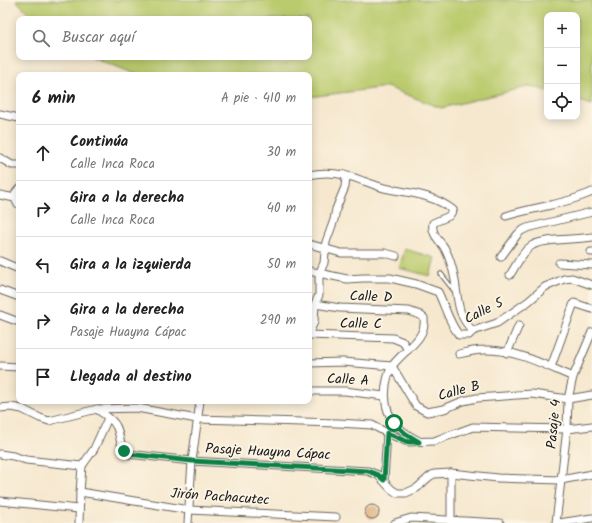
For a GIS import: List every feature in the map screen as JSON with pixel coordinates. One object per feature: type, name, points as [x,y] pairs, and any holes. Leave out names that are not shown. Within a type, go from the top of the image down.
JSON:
[{"type":"street","points":[[0,114],[16,117]]},
{"type":"street","points":[[0,158],[12,165],[16,165]]},
{"type":"street","points":[[312,175],[344,175],[382,188],[427,196],[445,204],[453,210],[449,216],[438,219],[433,223],[432,228],[436,237],[445,248],[453,270],[460,315],[467,326],[473,331]]},
{"type":"street","points":[[312,327],[314,322],[315,304],[319,295],[319,274],[324,263],[326,242],[334,220],[336,209],[345,187],[346,178],[344,175]]},
{"type":"street","points":[[506,216],[553,205],[592,192]]},
{"type":"street","points":[[0,195],[16,201]]},
{"type":"street","points":[[501,257],[521,231],[527,228],[592,212]]},
{"type":"street","points":[[510,275],[526,250],[533,245],[549,241],[592,237]]},
{"type":"street","points":[[312,245],[341,253],[385,253],[396,256]]},
{"type":"street","points":[[0,261],[16,269]]},
{"type":"street","points":[[559,263],[592,266]]},
{"type":"street","name":"Calle 5","points":[[312,273],[347,279],[390,278],[416,284],[438,292],[452,326],[459,335],[469,335],[473,331],[497,323],[529,301],[545,286],[564,279],[572,278],[592,285]]},
{"type":"street","points":[[0,290],[16,296]]},
{"type":"street","points":[[551,367],[574,303],[592,310]]},
{"type":"street","name":"Calle D","points":[[315,304],[340,308],[409,311],[420,315],[424,318],[425,325],[417,341],[408,350]]},
{"type":"street","points":[[0,315],[16,321]]},
{"type":"street","points":[[507,353],[519,325]]},
{"type":"street","name":"Calle C","points":[[312,334],[393,338],[403,342],[408,350]]},
{"type":"street","name":"Pasaje 4","points":[[556,523],[567,429],[568,399],[573,377],[591,337]]},
{"type":"street","points":[[408,350],[392,366],[386,382],[384,396],[388,412],[394,423],[406,434],[419,442]]},
{"type":"street","points":[[459,354],[485,350],[507,353],[531,358],[573,377]]},
{"type":"street","points":[[312,363],[344,362],[392,366]]},
{"type":"street","points":[[0,366],[16,367]]},
{"type":"street","name":"Calle B","points":[[392,366],[416,406],[427,412],[444,409],[463,401],[477,398],[532,394],[568,399],[592,395]]},
{"type":"street","name":"Calle A","points":[[312,391],[345,391],[384,396]]},
{"type":"street","points":[[188,523],[192,461],[200,404]]},
{"type":"street","points":[[0,408],[11,407],[22,409],[49,421],[97,409],[137,408],[197,419],[372,425],[408,442],[434,441],[473,427],[567,429],[592,426]]},
{"type":"street","name":"Pasaje Huayna Cápac","points":[[97,409],[116,424],[123,449],[126,453],[192,461],[368,471],[378,475],[398,493],[406,493],[417,488],[434,474],[451,473],[498,478],[561,480],[592,474]]},
{"type":"street","points":[[80,523],[79,509],[82,466],[94,449],[108,418]]},
{"type":"street","points":[[384,480],[387,433]]},
{"type":"street","points":[[0,454],[26,460],[82,466]]},
{"type":"street","points":[[451,473],[451,522]]},
{"type":"street","name":"Jirón Pachacutec","points":[[80,492],[189,510],[336,517]]},
{"type":"street","points":[[0,501],[79,509]]},
{"type":"street","points":[[395,523],[412,518],[451,522],[500,523]]},
{"type":"street","points":[[559,523],[592,518]]},
{"type":"lane","points":[[441,274],[457,295]]},
{"type":"green space","points":[[16,0],[592,0],[592,105],[580,101],[580,12],[544,12],[544,90],[531,86],[441,108],[387,87],[312,97],[312,72],[130,72],[100,60],[312,60],[312,16],[31,16]]},
{"type":"green space","points":[[405,249],[435,258],[430,276],[399,268]]},
{"type":"building","points":[[372,505],[377,507],[379,512],[377,517],[372,519],[367,517],[365,512],[367,507]]},
{"type":"route","points":[[124,451],[128,454],[192,461],[368,471],[378,475],[384,480],[387,433],[408,442],[419,442],[406,434],[394,423]]}]
